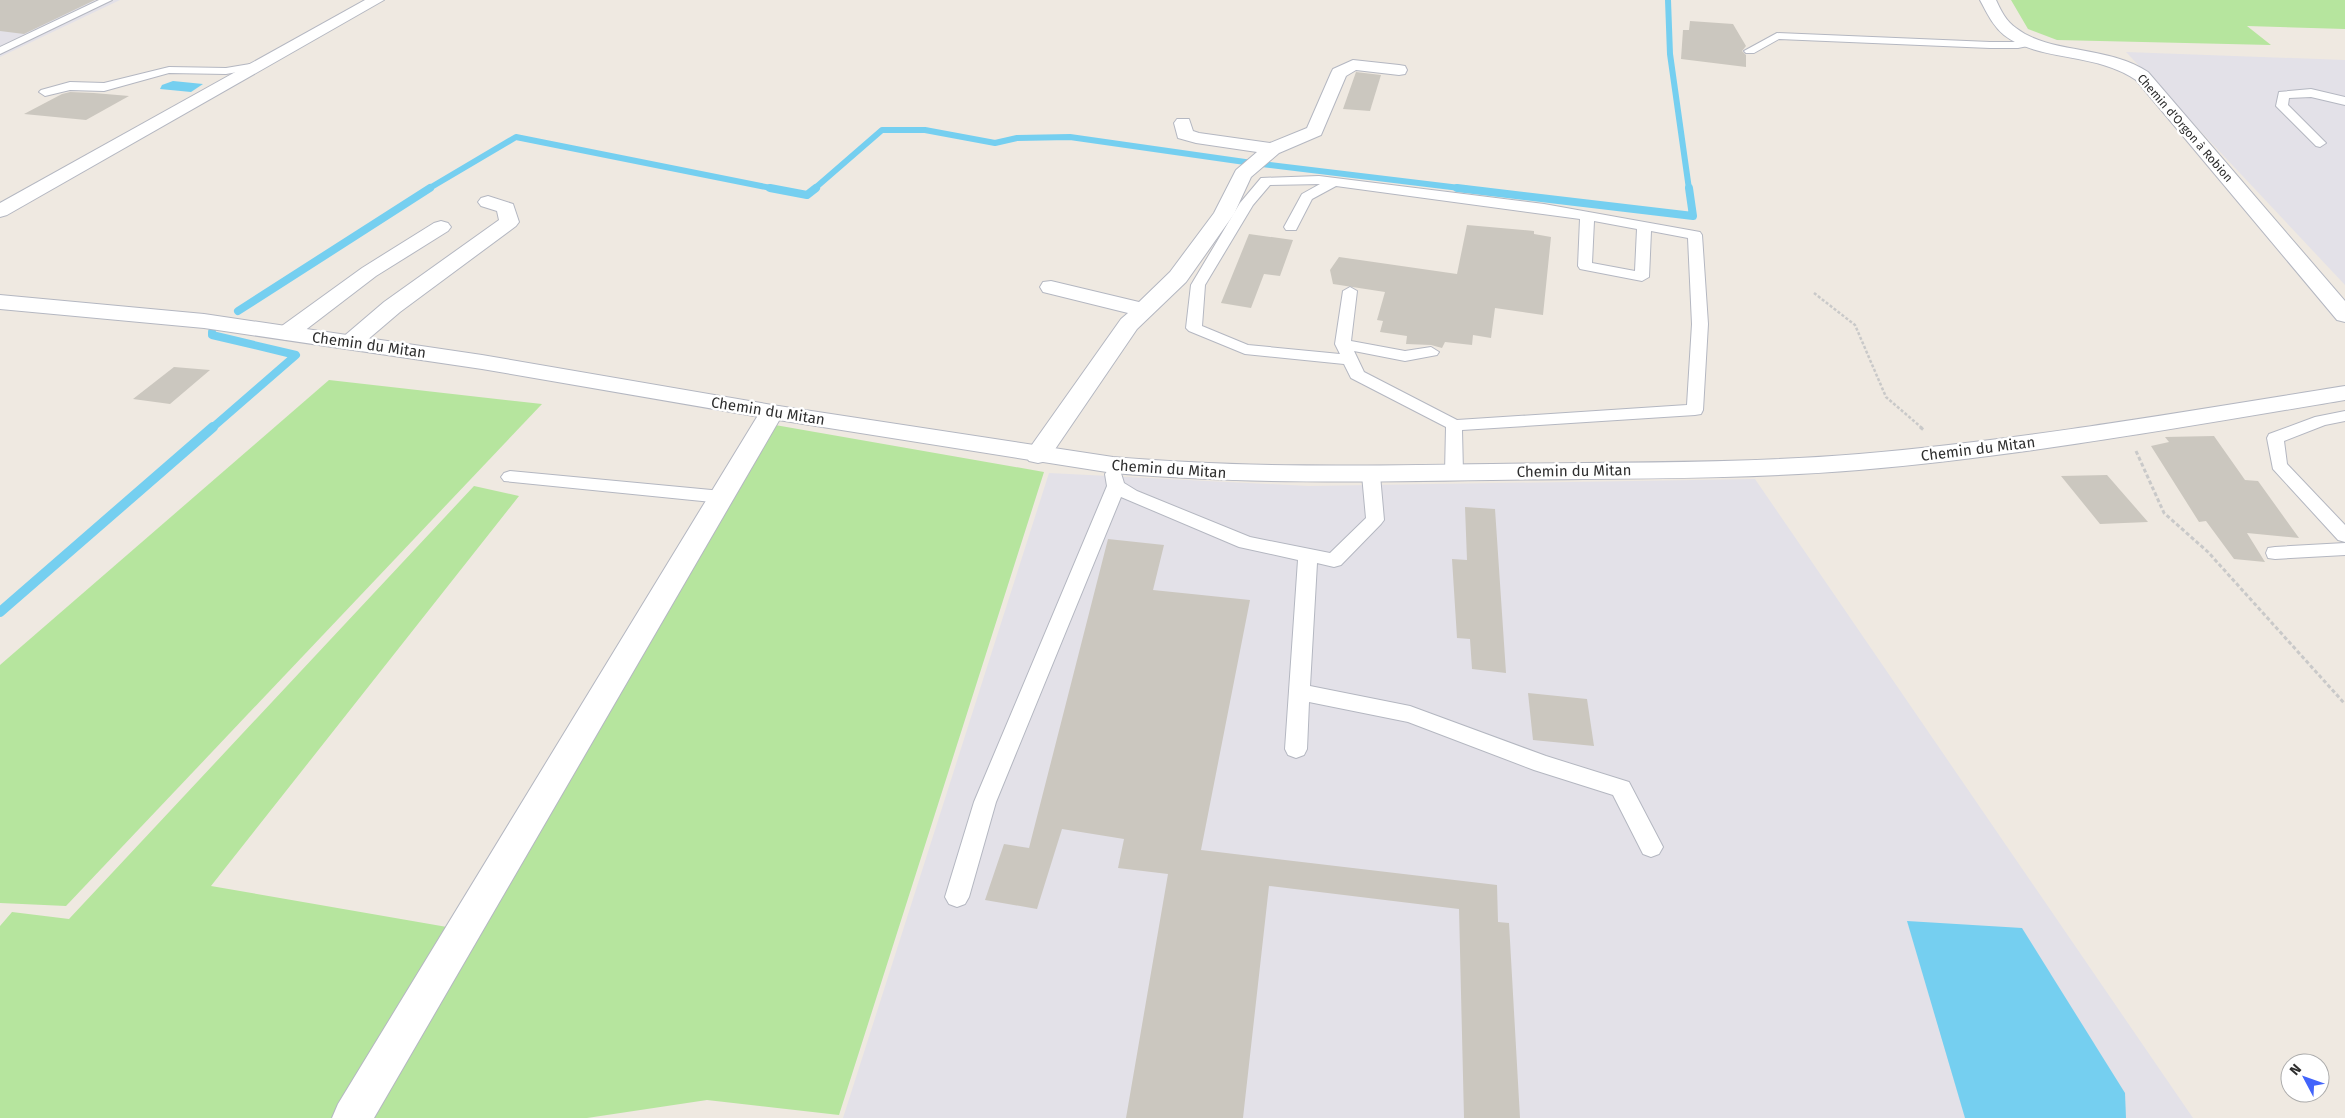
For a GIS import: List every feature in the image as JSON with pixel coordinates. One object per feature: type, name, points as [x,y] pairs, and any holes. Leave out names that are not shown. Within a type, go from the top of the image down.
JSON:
[{"type":"street","points":[[0,211],[376,0]]},
{"type":"street","name":"Chemin d'Orgon à Robion","points":[[1988,0],[2002,25],[2014,34],[2033,42],[2106,59],[2129,67],[2142,76],[2345,315]]},
{"type":"street","points":[[1038,455],[1129,324],[1178,278],[1224,214],[1243,174],[1272,149],[1316,131],[1339,73],[1353,65],[1399,70]]},
{"type":"street","points":[[1184,123],[1184,134],[1196,138],[1272,149]]},
{"type":"street","points":[[1212,189],[1234,192]]},
{"type":"street","points":[[351,342],[392,306],[509,222],[506,208],[488,202]]},
{"type":"street","points":[[287,333],[369,272],[441,227]]},
{"type":"street","points":[[1051,287],[1144,310]]},
{"type":"street","name":"Chemin du Mitan","points":[[0,302],[204,321],[351,342],[1038,455],[1114,476],[1170,470],[1291,476],[1737,468],[1856,462],[1950,453],[2116,431],[2345,393]]},
{"type":"street","points":[[352,1118],[772,412]]},
{"type":"lane","points":[[0,51],[107,0]]},
{"type":"lane","points":[[1750,51],[1777,36],[1990,45],[2018,45],[2033,42]]},
{"type":"lane","points":[[45,92],[70,86],[104,87],[168,70],[226,71],[256,66]]},
{"type":"lane","points":[[2320,143],[2282,106],[2283,94],[2311,93],[2345,102]]},
{"type":"lane","points":[[1350,291],[1343,344],[1350,360],[1357,376],[1454,425],[1695,410],[1700,324],[1695,235],[1544,208],[1333,182],[1266,180],[1247,203],[1198,285],[1194,328],[1246,349],[1350,360]]},
{"type":"lane","points":[[1291,227],[1307,197],[1333,182]]},
{"type":"lane","points":[[1587,216],[1584,266],[1642,277],[1644,226]]},
{"type":"lane","points":[[1343,344],[1405,356],[1431,352]]},
{"type":"lane","points":[[2345,416],[2321,421],[2276,438],[2279,465],[2345,536]]},
{"type":"lane","points":[[1454,425],[1454,473]]},
{"type":"lane","points":[[957,897],[985,802],[1114,476],[1131,495],[1246,543],[1334,560],[1375,520],[1371,475]]},
{"type":"lane","points":[[510,477],[722,497]]},
{"type":"lane","points":[[2275,553],[2345,549]]},
{"type":"lane","points":[[1296,748],[1308,556]]},
{"type":"lane","points":[[1300,692],[1410,714],[1542,764],[1621,788],[1651,847]]},
{"type":"path","points":[[1814,294],[1855,325],[1886,397],[1950,453]]},
{"type":"path","points":[[2116,431],[2134,448],[2164,513],[2208,552],[2345,704]]},
{"type":"shaded area","points":[[0,0],[120,0],[0,57]]},
{"type":"shaded area","points":[[2126,52],[2345,60],[2345,285]]},
{"type":"shaded area","points":[[1049,473],[1309,486],[1755,479],[2193,1118],[843,1118]]},
{"type":"green space","points":[[2011,0],[2345,0],[2345,29],[2247,26],[2271,45],[2057,40],[2028,29]]},
{"type":"green space","points":[[329,380],[542,404],[66,906],[0,903],[0,665]]},
{"type":"green space","points":[[775,425],[1044,472],[839,1115],[707,1100],[587,1118],[368,1118]]},
{"type":"green space","points":[[474,486],[519,496],[211,886],[447,927],[332,1118],[0,1118],[0,926],[12,912],[69,919]]},
{"type":"water","points":[[173,81],[203,84],[191,92],[160,89],[162,85]]},
{"type":"water","points":[[1907,921],[2022,928],[2125,1093],[2126,1118],[1965,1118]]},
{"type":"building","points":[[0,0],[95,0],[24,34],[0,31]]},
{"type":"building","points":[[1690,21],[1733,24],[1746,46],[1742,51],[1746,55],[1746,67],[1681,59],[1683,30],[1689,30]]},
{"type":"building","points":[[1356,72],[1381,75],[1370,111],[1343,109]]},
{"type":"building","points":[[70,92],[129,96],[86,120],[24,114],[62,94]]},
{"type":"building","points":[[1467,225],[1534,231],[1534,234],[1551,237],[1543,315],[1495,308],[1491,338],[1473,335],[1472,345],[1445,342],[1442,348],[1431,345],[1406,344],[1407,336],[1380,332],[1383,321],[1377,320],[1385,292],[1333,284],[1330,270],[1339,257],[1457,274]]},
{"type":"building","points":[[1249,234],[1293,240],[1280,276],[1264,274],[1251,308],[1221,303]]},
{"type":"building","points":[[174,367],[210,370],[170,404],[133,399]]},
{"type":"building","points":[[2214,436],[2245,480],[2258,481],[2299,538],[2247,533],[2265,562],[2234,559],[2206,521],[2199,522],[2151,446],[2169,442],[2165,437]]},
{"type":"building","points":[[2107,475],[2148,522],[2100,524],[2061,476]]},
{"type":"building","points":[[1465,507],[1495,509],[1506,673],[1472,669],[1470,639],[1457,638],[1452,559],[1467,560]]},
{"type":"building","points":[[1108,539],[1164,545],[1153,590],[1250,600],[1201,850],[1497,885],[1498,922],[1509,923],[1520,1118],[1464,1118],[1459,909],[1269,886],[1243,1118],[1126,1118],[1168,874],[1118,868],[1124,839],[1062,829],[1037,909],[985,900],[1004,844],[1029,848]]},
{"type":"building","points":[[1528,693],[1587,699],[1594,746],[1533,740]]},
{"type":"waterway","points":[[1668,0],[1670,54],[1689,189]]},
{"type":"waterway","points":[[814,189],[882,130],[925,130],[995,143],[1017,138],[1070,137],[1245,162],[1468,189]]},
{"type":"waterway","points":[[428,189],[516,137],[776,189]]},
{"type":"waterway","points":[[238,311],[430,188]]},
{"type":"waterway","points":[[770,188],[807,195],[816,188]]},
{"type":"waterway","points":[[1457,188],[1693,216],[1689,188]]},
{"type":"waterway","points":[[212,332],[212,335],[296,355],[212,428]]},
{"type":"waterway","points":[[0,612],[213,427]]}]
